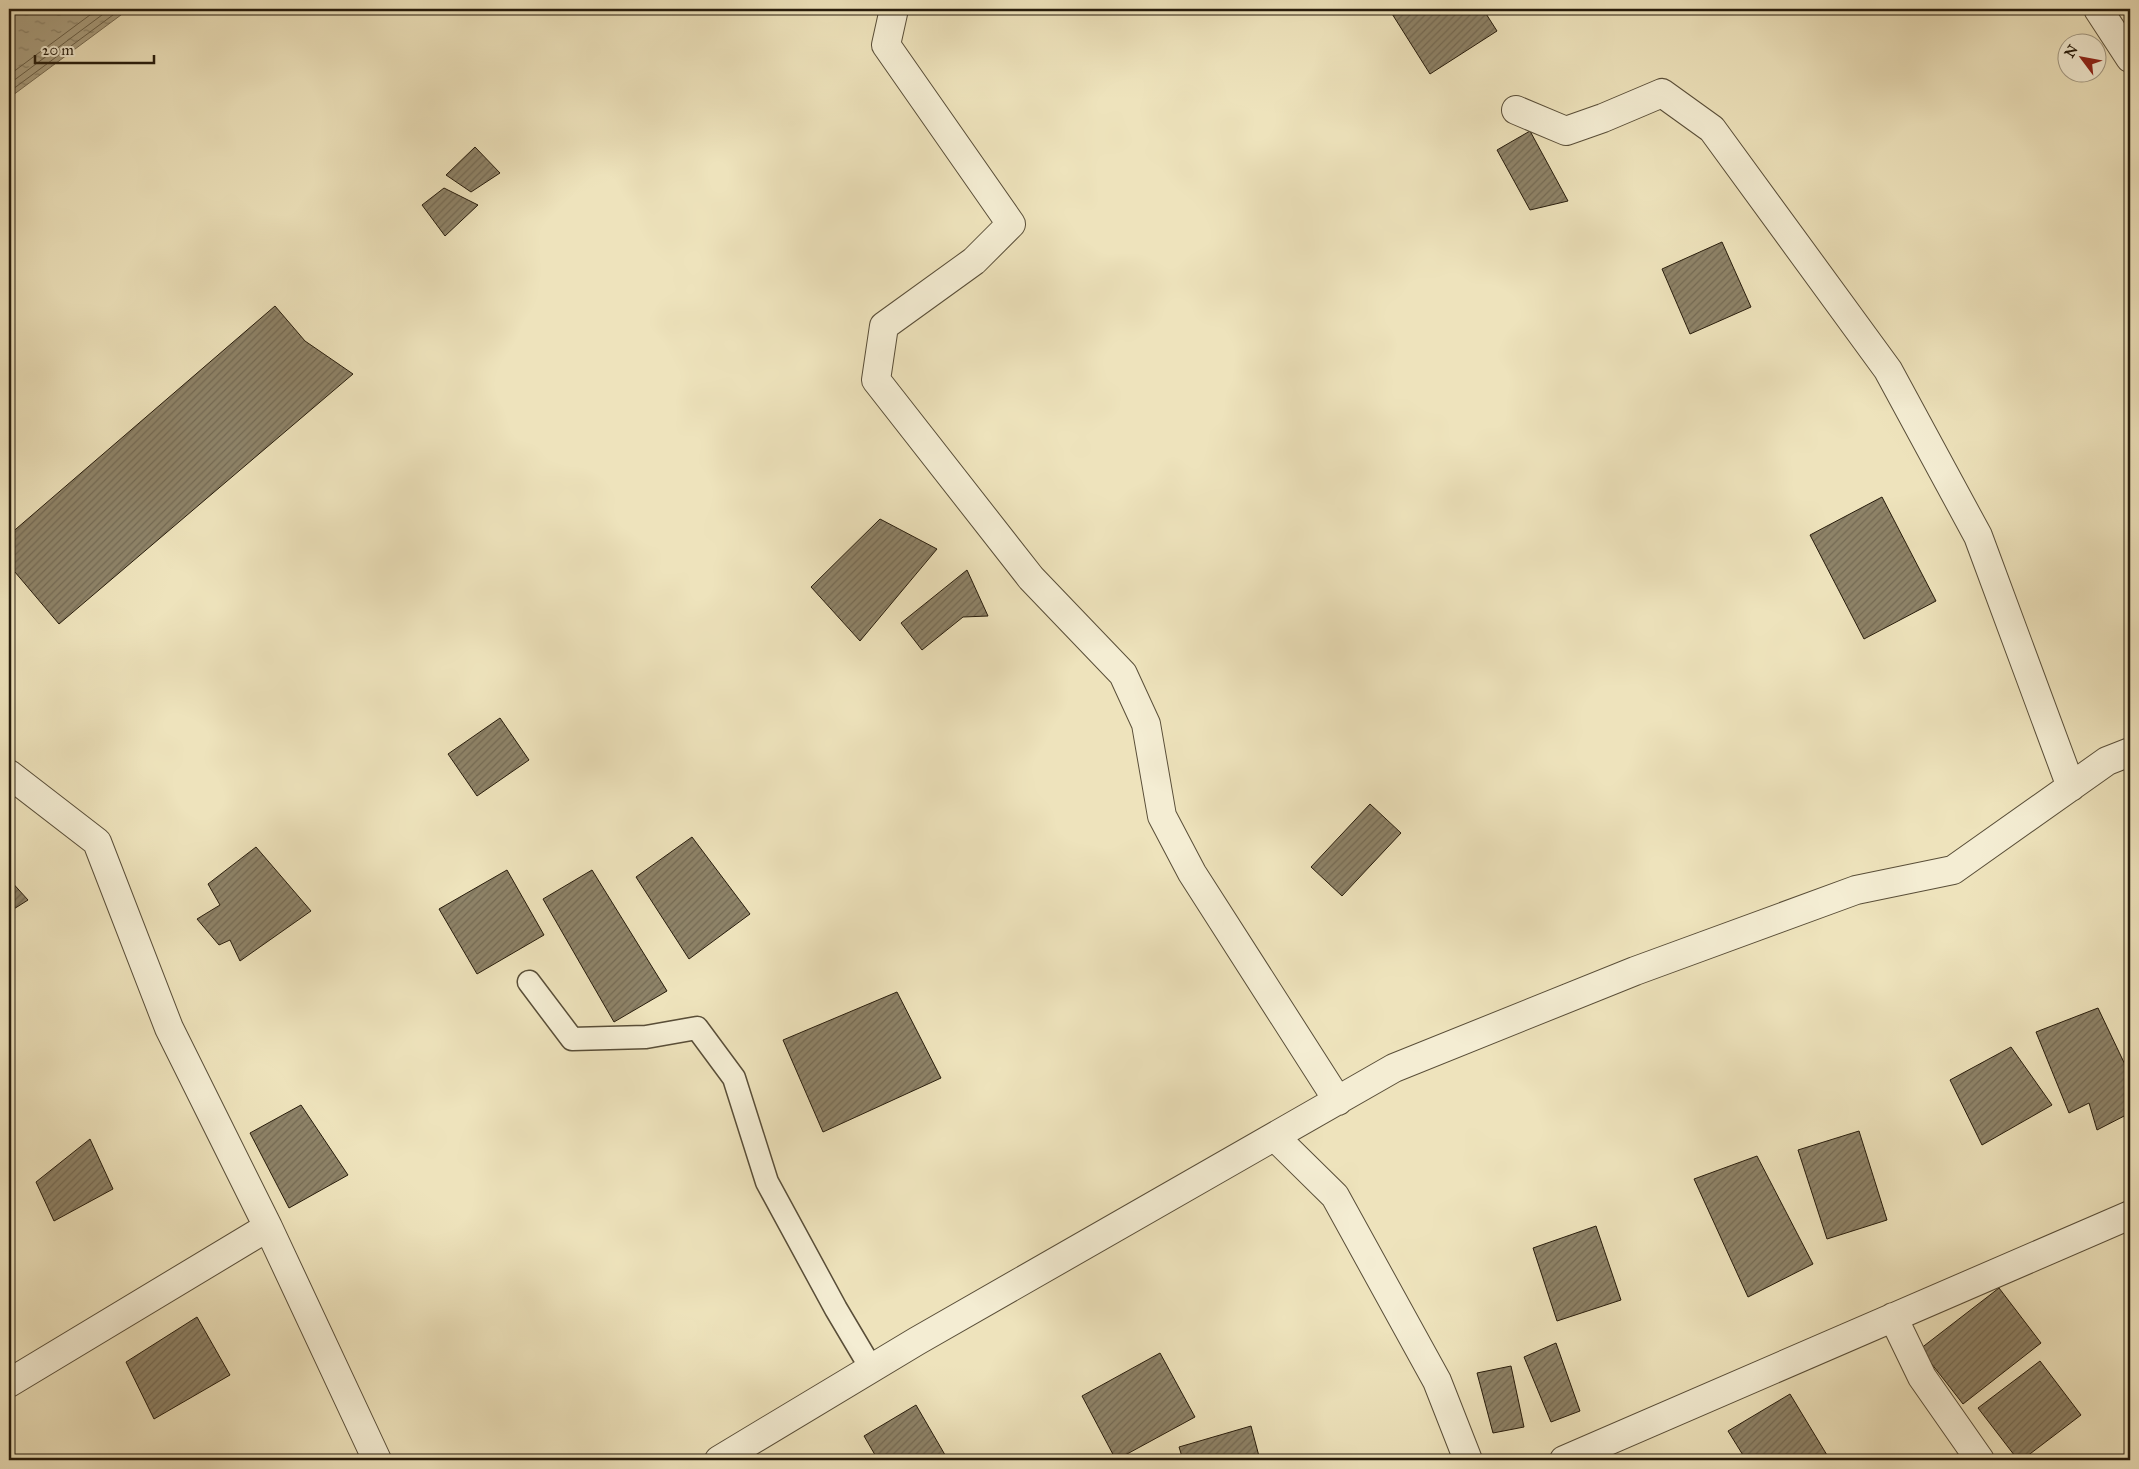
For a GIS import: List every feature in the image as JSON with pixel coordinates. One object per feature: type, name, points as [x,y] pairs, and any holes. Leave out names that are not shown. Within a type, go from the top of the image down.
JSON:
[{"type":"street","points":[[894,9],[886,45],[1011,224],[974,261],[884,326],[876,380],[1031,578],[1123,674],[1146,724],[1162,816],[1192,873],[1338,1101]]},
{"type":"street","points":[[2098,9],[2130,58]]},
{"type":"street","points":[[1516,110],[1566,132],[1662,93],[1712,129],[1888,370],[1978,536],[2071,787]]},
{"type":"street","points":[[719,1460],[871,1368],[1394,1068],[1635,971],[1856,890],[1953,870],[2107,761],[2130,752]]},
{"type":"street","points":[[9,774],[97,842],[169,1028],[268,1227],[377,1460]]},
{"type":"street","points":[[1275,1137],[1335,1196],[1437,1380],[1468,1460]]},
{"type":"street","points":[[1564,1460],[2130,1215]]},
{"type":"street","points":[[9,1383],[268,1227]]},
{"type":"street","points":[[1893,1317],[1922,1377],[1980,1460]]},
{"type":"lane","points":[[529,982],[572,1039],[646,1037],[697,1028],[734,1078],[767,1182],[836,1309],[871,1368]]},
{"type":"water","points":[[9,9],[129,9],[9,98]]},
{"type":"building","points":[[1389,9],[1483,9],[1497,31],[1430,74]]},
{"type":"building","points":[[1530,131],[1568,201],[1530,210],[1497,150]]},
{"type":"building","points":[[475,147],[500,173],[471,192],[446,175]]},
{"type":"building","points":[[444,188],[478,205],[445,236],[422,205]]},
{"type":"building","points":[[1722,242],[1751,307],[1690,334],[1662,269]]},
{"type":"building","points":[[275,306],[305,341],[353,374],[59,624],[9,565],[9,535]]},
{"type":"building","points":[[1882,497],[1936,601],[1864,639],[1810,535]]},
{"type":"building","points":[[880,519],[937,549],[860,641],[811,587]]},
{"type":"building","points":[[967,570],[988,616],[963,617],[922,650],[901,623]]},
{"type":"building","points":[[500,718],[529,760],[477,796],[448,754]]},
{"type":"building","points":[[1370,804],[1401,833],[1342,896],[1311,867]]},
{"type":"building","points":[[692,837],[750,914],[689,959],[636,877]]},
{"type":"building","points":[[256,847],[311,911],[240,961],[230,940],[219,945],[197,919],[220,905],[208,884]]},
{"type":"building","points":[[507,870],[544,935],[477,974],[439,909]]},
{"type":"building","points":[[592,870],[667,991],[614,1022],[543,899]]},
{"type":"building","points":[[9,879],[28,900],[9,912]]},
{"type":"building","points":[[897,992],[941,1078],[823,1132],[783,1040]]},
{"type":"building","points":[[2098,1008],[2130,1075],[2130,1113],[2097,1130],[2089,1103],[2069,1113],[2036,1032]]},
{"type":"building","points":[[2011,1047],[2052,1105],[1982,1145],[1950,1080]]},
{"type":"building","points":[[301,1105],[348,1175],[289,1208],[250,1133]]},
{"type":"building","points":[[1859,1131],[1887,1220],[1827,1239],[1798,1150]]},
{"type":"building","points":[[90,1139],[113,1189],[54,1221],[36,1182]]},
{"type":"building","points":[[1757,1156],[1813,1264],[1748,1297],[1694,1179]]},
{"type":"building","points":[[1596,1226],[1621,1300],[1557,1321],[1533,1248]]},
{"type":"building","points":[[1999,1288],[2041,1343],[1963,1404],[1920,1349]]},
{"type":"building","points":[[197,1317],[230,1375],[154,1419],[126,1362]]},
{"type":"building","points":[[1556,1343],[1580,1411],[1551,1422],[1524,1357]]},
{"type":"building","points":[[1160,1353],[1195,1417],[1116,1460],[1082,1396]]},
{"type":"building","points":[[2040,1361],[2081,1415],[2022,1460],[2018,1460],[1978,1408]]},
{"type":"building","points":[[1511,1366],[1524,1427],[1493,1433],[1477,1373]]},
{"type":"building","points":[[1790,1394],[1830,1460],[1746,1460],[1728,1431]]},
{"type":"building","points":[[916,1405],[948,1460],[878,1460],[864,1436]]},
{"type":"building","points":[[1251,1426],[1260,1460],[1183,1460],[1179,1447]]}]
